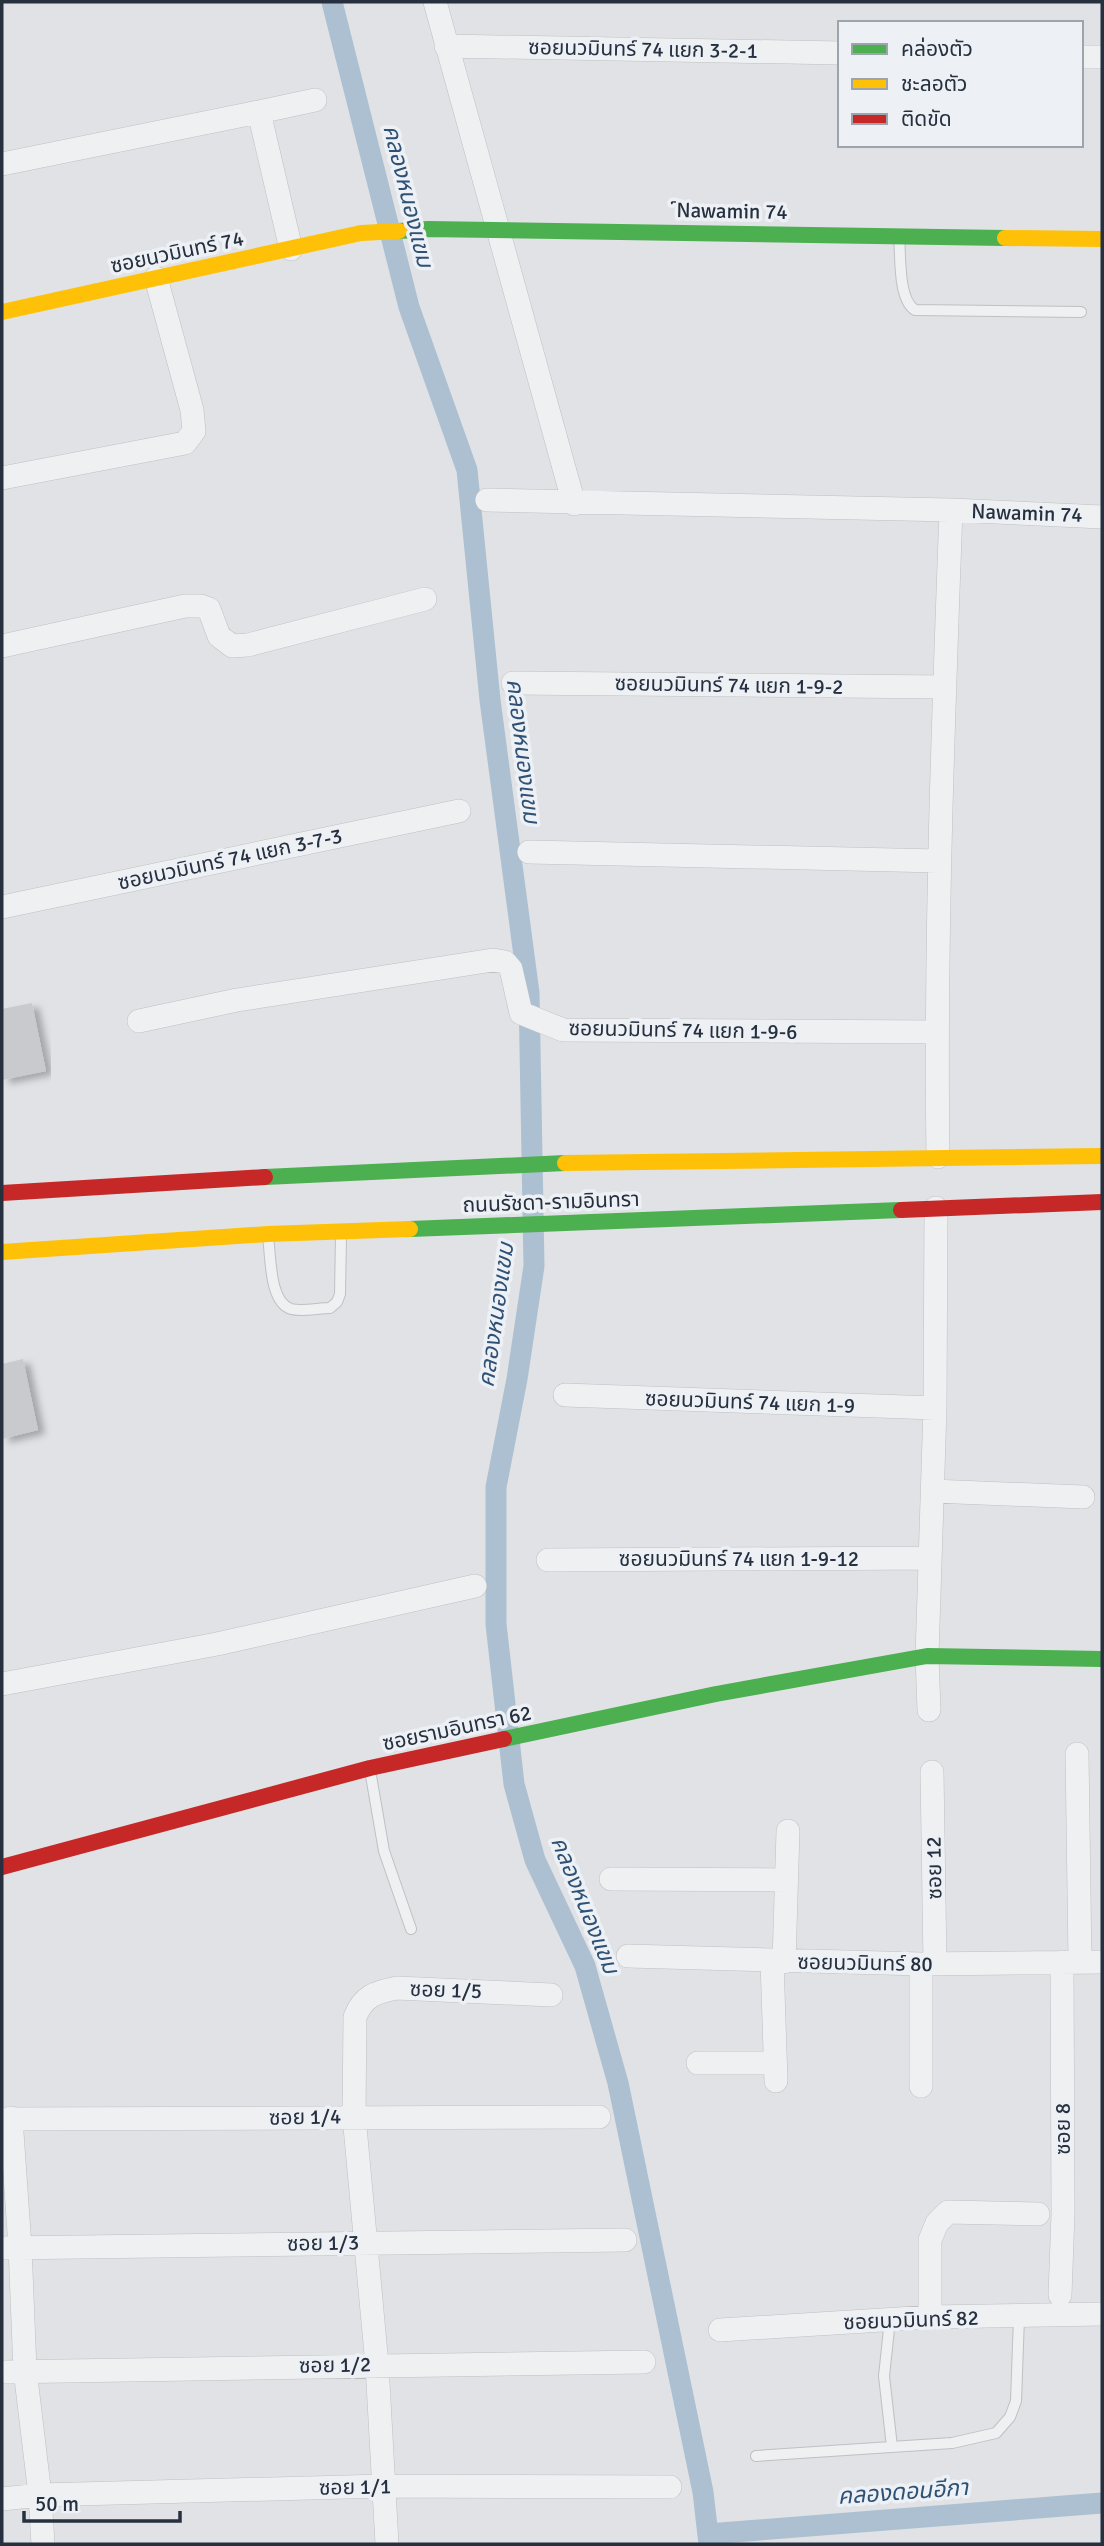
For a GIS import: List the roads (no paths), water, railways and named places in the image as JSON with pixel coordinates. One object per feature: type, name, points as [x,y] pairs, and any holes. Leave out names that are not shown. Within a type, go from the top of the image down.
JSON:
[{"type":"street","points":[[435,2],[574,504]]},
{"type":"street","name":"ซอยนวมินทร์ 74 แยก 3-2-1","points":[[446,46],[838,52]]},
{"type":"street","points":[[1083,57],[1102,57]]},
{"type":"street","points":[[2,164],[315,100]]},
{"type":"street","points":[[259,112],[291,249]]},
{"type":"street","name":"์Nawamin 74","points":[[361,233],[496,228],[1102,239]]},
{"type":"street","name":"ซอยนวมินทร์ 74","points":[[2,312],[361,233]]},
{"type":"street","points":[[2,478],[185,443],[194,431],[192,410],[156,278]]},
{"type":"street","name":"Nawamin 74","points":[[487,500],[574,504],[951,510],[1102,517]]},
{"type":"street","points":[[939,1157],[939,861],[951,510]]},
{"type":"street","points":[[2,646],[185,606],[201,606],[209,610],[219,636],[232,646],[248,645],[425,599]]},
{"type":"street","name":"ซอยนวมินทร์ 74 แยก 1-9-2","points":[[513,683],[944,687]]},
{"type":"street","name":"ซอยนวมินทร์ 74 แยก 3-7-3","points":[[2,906],[459,811]]},
{"type":"street","points":[[529,852],[939,861]]},
{"type":"street","name":"ซอยนวมินทร์ 74 แยก 1-9-6","points":[[139,1021],[237,1000],[493,960],[505,962],[511,969],[521,1013],[564,1030],[937,1032]]},
{"type":"street","name":"ถนนรัชดา-รามอินทรา","points":[[2,1193],[513,1164],[1102,1156]]},
{"type":"street","name":"ถนนรัชดา-รามอินทรา","points":[[2,1252],[268,1234],[1102,1202]]},
{"type":"street","points":[[929,1710],[929,1559],[936,1408],[936,1208]]},
{"type":"street","name":"ซอยนวมินทร์ 74 แยก 1-9","points":[[565,1395],[936,1408]]},
{"type":"street","points":[[932,1491],[1083,1497]]},
{"type":"street","name":"ซอยนวมินทร์ 74 แยก 1-9-12","points":[[548,1560],[929,1559]]},
{"type":"street","points":[[2,1684],[217,1644],[475,1587]]},
{"type":"street","name":"ซอยรามอินทรา 62","points":[[2,1867],[370,1768],[716,1694],[928,1665],[1102,1659]]},
{"type":"street","name":"ซอย 8","points":[[1060,2295],[1063,2214],[1081,1962],[1077,1754]]},
{"type":"street","name":"ซอย 12","points":[[921,2086],[928,1964],[933,1772]]},
{"type":"street","points":[[698,2063],[776,2072],[778,1961],[787,1880],[788,1831]]},
{"type":"street","points":[[611,1879],[787,1880]]},
{"type":"street","name":"ซอยนวมินทร์ 80","points":[[628,1956],[928,1964],[1081,1962]]},
{"type":"street","name":"ซอย 1/5","points":[[354,2116],[355,2017],[360,2003],[376,1992],[397,1988],[551,1995]]},
{"type":"street","points":[[354,2116],[377,2365],[387,2544]]},
{"type":"street","name":"ซอย 1/4","points":[[7,2118],[600,2117]]},
{"type":"street","points":[[7,2118],[11,2248],[40,2495],[43,2544]]},
{"type":"street","points":[[930,2317],[930,2241],[937,2223],[948,2212],[1038,2214]]},
{"type":"street","name":"ซอย 1/3","points":[[11,2248],[625,2240]]},
{"type":"street","name":"ซอยนวมินทร์ 82","points":[[720,2330],[930,2317],[1102,2315]]},
{"type":"street","name":"ซอย 1/2","points":[[2,2372],[645,2361]]},
{"type":"street","name":"ซอย 1/1","points":[[2,2499],[40,2495],[383,2486],[670,2487]]},
{"type":"lane","points":[[899,234],[904,292],[908,305],[915,310],[1081,312]]},
{"type":"lane","points":[[268,1234],[275,1295],[281,1304],[292,1310],[330,1308],[337,1302],[340,1294],[341,1231]]},
{"type":"lane","points":[[370,1768],[384,1852],[411,1929]]},
{"type":"lane","points":[[755,2456],[952,2443],[996,2433],[1010,2417],[1016,2401],[1020,2317]]},
{"type":"lane","points":[[890,2320],[884,2376],[892,2447]]},
{"type":"waterway","name":"คลองหนองแขม","points":[[332,2],[409,307],[467,470],[490,700],[529,993],[534,1266],[517,1379],[496,1487],[496,1624],[514,1784],[535,1860],[585,1966],[618,2083],[703,2492],[709,2544]]},
{"type":"waterway","name":"คลองดอนอีกา","points":[[708,2534],[1102,2503]]}]
